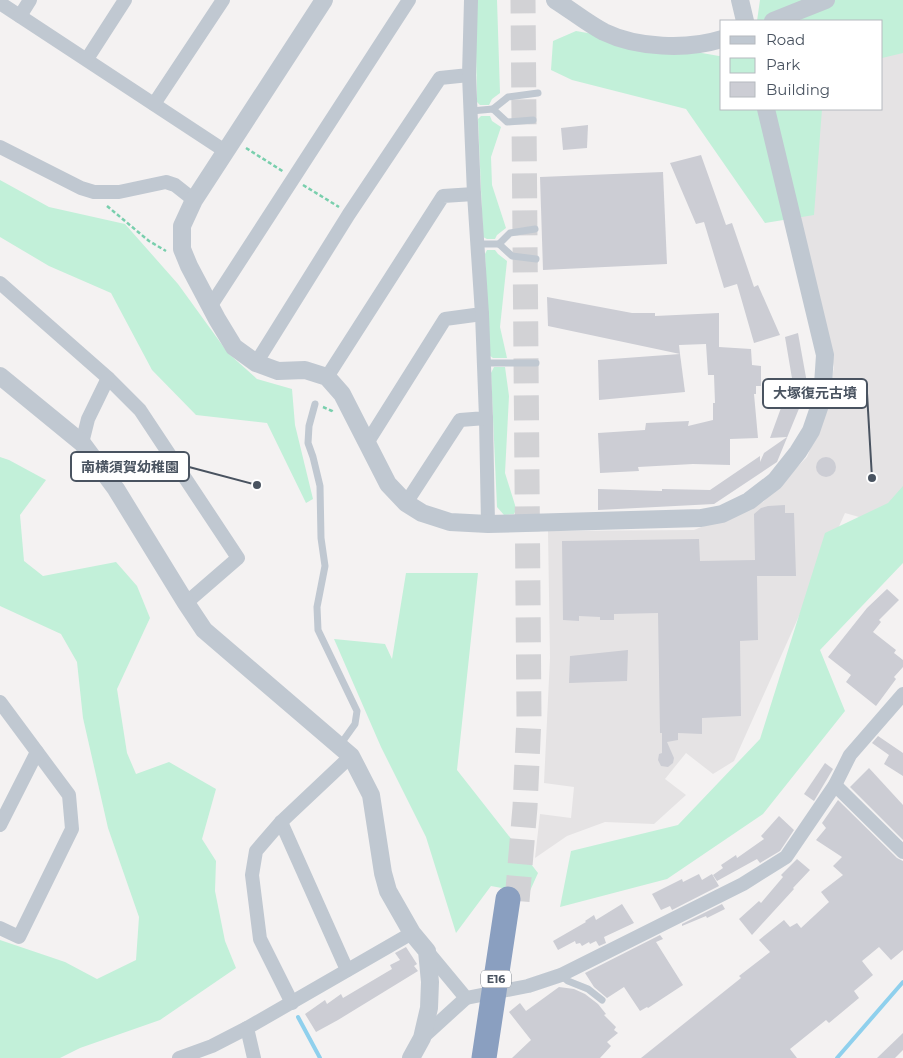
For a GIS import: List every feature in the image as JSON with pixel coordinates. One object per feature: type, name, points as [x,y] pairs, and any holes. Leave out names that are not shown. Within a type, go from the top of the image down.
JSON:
[{"type":"highway","name":"E16","points":[[484,1058],[512,900],[493,1058]]},
{"type":"street","points":[[20,16],[30,0]]},
{"type":"street","points":[[87,59],[125,0]]},
{"type":"street","points":[[154,104],[223,0]]},
{"type":"street","points":[[324,0],[194,200],[182,226],[182,249],[210,307],[234,347],[256,363],[278,371],[305,370],[327,377],[342,394],[388,484],[406,503],[422,513],[450,522],[488,524],[701,518],[722,514],[749,501],[775,481],[798,452],[811,431],[822,399],[825,355],[766,110]]},
{"type":"street","points":[[210,307],[409,0]]},
{"type":"street","points":[[471,0],[469,74],[482,314],[488,524]]},
{"type":"street","points":[[555,0],[604,32],[634,42],[682,46],[720,40]]},
{"type":"street","points":[[740,0],[745,20]]},
{"type":"street","points":[[776,20],[826,0]]},
{"type":"street","points":[[0,3],[225,151]]},
{"type":"street","points":[[256,363],[349,214],[440,78],[469,74]]},
{"type":"street","points":[[0,147],[82,188],[100,192],[119,192],[166,182],[175,185],[194,200]]},
{"type":"street","points":[[327,377],[443,196],[474,194]]},
{"type":"street","points":[[0,283],[108,378],[140,410],[238,558],[186,603]]},
{"type":"street","points":[[367,443],[444,319],[482,314]]},
{"type":"street","points":[[0,376],[82,443],[116,489],[204,630],[345,751],[371,795],[383,873],[388,891],[412,933],[466,998]]},
{"type":"street","points":[[82,443],[88,419],[108,378]]},
{"type":"street","points":[[406,503],[460,420],[486,418]]},
{"type":"street","points":[[422,1038],[466,998],[528,986],[561,975],[743,884],[786,857],[835,785],[850,755],[903,694]]},
{"type":"street","points":[[0,702],[69,796],[72,829],[19,937],[0,928]]},
{"type":"street","points":[[292,1003],[260,939],[252,875],[256,851],[345,751]]},
{"type":"street","points":[[0,826],[37,752]]},
{"type":"street","points":[[835,785],[903,852]]},
{"type":"street","points":[[281,822],[347,970]]},
{"type":"street","points":[[180,1058],[212,1046],[247,1028],[412,933]]},
{"type":"street","points":[[411,1058],[422,1038],[429,1008],[430,982],[427,951]]},
{"type":"street","points":[[247,1028],[254,1058]]},
{"type":"lane","points":[[472,111],[493,109],[508,97],[538,93]]},
{"type":"lane","points":[[493,109],[507,122],[533,120]]},
{"type":"lane","points":[[499,244],[510,232],[535,229]]},
{"type":"lane","points":[[478,244],[499,244],[512,256],[536,259]]},
{"type":"lane","points":[[484,363],[536,363]]},
{"type":"lane","points":[[315,404],[309,426],[308,443],[314,457],[320,486],[321,538],[326,566],[317,607],[318,630],[357,711],[355,724],[345,751]]},
{"type":"lane","points":[[561,975],[568,981],[588,989],[602,1000]]},
{"type":"path","points":[[100,192],[104,204],[149,241],[175,256],[186,259]]},
{"type":"shaded area","points":[[903,45],[903,509],[891,526],[845,513],[734,761],[713,774],[686,753],[665,779],[686,795],[654,824],[605,822],[567,836],[535,858],[540,814],[571,818],[574,787],[544,783],[550,658],[548,531],[694,530],[763,502],[807,457],[827,407],[834,367],[776,110],[883,110],[883,49]]},
{"type":"green space","points":[[475,0],[497,0],[500,93],[492,99],[489,105],[480,105],[477,102]]},
{"type":"green space","points":[[760,0],[903,0],[903,53],[883,58],[883,20],[757,20]]},
{"type":"green space","points":[[576,31],[720,56],[720,110],[822,110],[814,215],[765,223],[686,109],[572,80],[551,70],[553,41]]},
{"type":"green space","points":[[481,116],[490,116],[492,121],[501,127],[491,157],[492,185],[506,228],[495,239],[483,237],[478,119]]},
{"type":"green space","points":[[0,180],[49,207],[125,224],[178,284],[228,353],[257,379],[292,389],[295,425],[313,499],[306,503],[267,423],[196,415],[152,370],[111,293],[49,266],[0,237]]},
{"type":"green space","points":[[487,250],[495,250],[507,261],[500,327],[507,358],[493,358],[489,355],[485,254]]},
{"type":"green space","points":[[494,367],[505,367],[509,396],[505,473],[515,505],[516,510],[514,514],[504,515],[497,507],[491,373]]},
{"type":"green space","points":[[0,457],[46,480],[20,515],[24,561],[43,576],[116,562],[137,586],[150,618],[117,689],[127,753],[136,774],[169,762],[216,789],[202,839],[216,861],[215,891],[225,941],[236,968],[160,1020],[80,1048],[60,1058],[0,1058],[0,940],[65,962],[97,979],[136,960],[139,917],[108,828],[83,718],[77,662],[61,634],[0,606]]},
{"type":"green space","points":[[903,486],[903,563],[820,650],[845,711],[763,814],[667,879],[560,907],[571,851],[678,825],[760,739],[825,533],[888,503]]},
{"type":"green space","points":[[406,573],[478,573],[457,770],[538,873],[529,893],[491,886],[456,933],[426,837],[381,747],[334,639],[385,644],[392,659]]},
{"type":"building","points":[[588,125],[587,148],[563,150],[561,128]]},
{"type":"building","points":[[701,155],[726,225],[732,223],[754,287],[758,285],[780,335],[754,343],[737,284],[724,288],[704,222],[696,224],[670,163]]},
{"type":"building","points":[[663,172],[667,264],[543,270],[540,177]]},
{"type":"building","points":[[547,297],[632,313],[655,313],[655,316],[719,313],[719,347],[751,349],[752,365],[761,366],[761,386],[756,386],[756,394],[754,394],[758,438],[730,439],[730,465],[693,464],[638,467],[639,471],[600,473],[598,433],[645,430],[646,423],[689,421],[688,426],[713,420],[713,403],[715,403],[714,375],[708,375],[706,344],[679,345],[680,354],[548,326]]},
{"type":"building","points":[[798,333],[809,394],[805,394],[777,462],[714,504],[598,510],[598,489],[710,490],[760,456],[760,462],[764,453],[787,437],[770,438],[785,397],[796,402],[785,337]]},
{"type":"building","points":[[680,354],[685,392],[599,400],[598,360]]},
{"type":"building","points":[[826,457],[833,460],[836,467],[833,474],[826,477],[819,474],[816,467],[819,460]]},
{"type":"building","points":[[785,505],[785,513],[794,513],[796,576],[757,576],[758,640],[740,641],[741,716],[702,718],[702,734],[678,733],[678,740],[667,742],[674,758],[673,763],[668,767],[661,766],[658,760],[659,754],[662,753],[662,733],[660,733],[658,613],[614,614],[614,620],[600,620],[600,617],[579,616],[579,621],[563,620],[562,541],[699,539],[700,561],[755,560],[754,514],[761,508]]},
{"type":"building","points":[[887,589],[899,600],[879,620],[881,622],[873,632],[896,650],[894,653],[903,660],[903,667],[894,677],[896,679],[876,706],[846,682],[851,675],[828,657],[867,608]]},
{"type":"building","points":[[628,650],[627,681],[569,683],[570,656]]},
{"type":"building","points":[[878,736],[903,753],[903,776],[884,764],[889,755],[872,743]]},
{"type":"building","points":[[825,763],[833,769],[814,801],[804,794]]},
{"type":"building","points":[[869,768],[903,805],[903,840],[850,787]]},
{"type":"building","points":[[838,800],[897,858],[903,861],[903,950],[891,960],[879,947],[862,961],[873,975],[854,991],[859,998],[829,1023],[826,1020],[790,1049],[797,1058],[641,1058],[741,978],[739,976],[770,952],[759,940],[784,920],[790,927],[797,923],[801,928],[829,902],[821,892],[843,875],[833,866],[842,857],[816,840],[826,828],[822,823]]},
{"type":"building","points":[[779,816],[794,830],[780,851],[760,863],[757,859],[717,881],[713,875],[723,868],[721,865],[736,855],[737,858],[764,839],[761,836]]},
{"type":"building","points":[[797,859],[810,870],[752,935],[739,919],[759,901],[761,903],[783,877],[781,875]]},
{"type":"building","points":[[699,874],[702,880],[712,874],[719,886],[672,910],[670,906],[661,910],[652,894],[682,879],[683,882]]},
{"type":"building","points":[[622,904],[634,923],[604,937],[606,943],[599,946],[596,941],[582,946],[580,943],[576,944],[575,941],[558,950],[553,941],[586,922],[594,915],[596,920]]},
{"type":"building","points":[[722,904],[725,909],[707,918],[706,916],[682,926],[682,924]]},
{"type":"building","points":[[660,935],[663,939],[656,942],[683,985],[648,1008],[640,1011],[624,987],[607,998],[594,987],[585,973]]},
{"type":"building","points":[[406,947],[417,964],[414,966],[418,971],[316,1032],[305,1014],[325,1000],[327,1004],[341,994],[343,998],[392,969],[390,965],[400,960],[395,953]]},
{"type":"building","points":[[559,987],[574,989],[585,994],[598,1004],[606,1014],[604,1015],[616,1027],[614,1030],[618,1033],[607,1042],[611,1046],[600,1058],[512,1058],[531,1040],[509,1012],[520,1003],[526,1011]]},
{"type":"building","points":[[903,1033],[903,1050],[895,1058],[877,1058]]},
{"type":"waterway","points":[[837,1058],[903,982]]},
{"type":"waterway","points":[[298,1017],[320,1058]]},
{"type":"tunnel","points":[[517,901],[525,807],[529,717],[523,0]]},
{"type":"place","name":"大塚復元古墳","points":[[872,478]]},
{"type":"place","name":"南横須賀幼稚園","points":[[257,485]]}]
